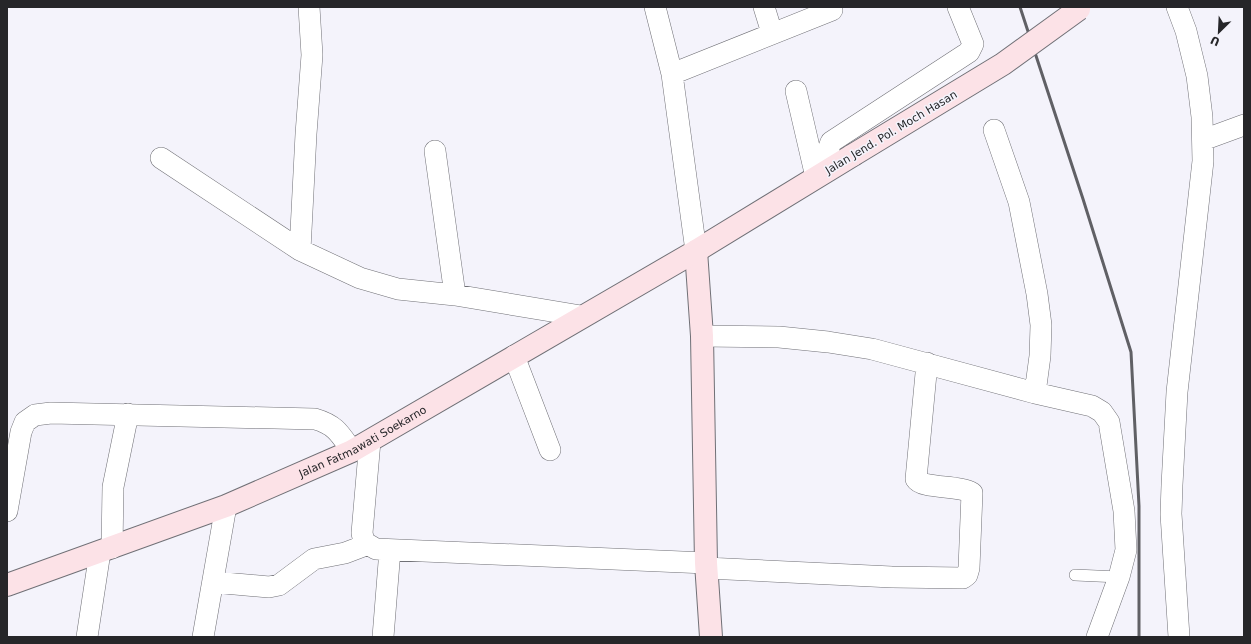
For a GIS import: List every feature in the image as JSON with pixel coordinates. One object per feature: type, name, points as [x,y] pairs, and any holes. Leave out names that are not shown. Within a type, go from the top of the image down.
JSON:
[{"type":"main road","name":"Jalan Jend. Pol. Moch Hasan","points":[[696,251],[828,164],[853,154],[1003,64],[1080,8]]},
{"type":"main road","name":"Jalan Fatmawati Soekarno","points":[[7,585],[226,506],[361,446],[581,316],[696,251]]},
{"type":"main road","points":[[696,251],[702,336],[706,565],[711,637]]},
{"type":"street","points":[[300,250],[312,55],[309,7]]},
{"type":"street","points":[[655,7],[672,74],[696,251]]},
{"type":"street","points":[[764,7],[772,33]]},
{"type":"street","points":[[828,164],[828,145],[830,142],[969,52],[973,44],[958,7]]},
{"type":"street","points":[[1177,7],[1186,31],[1197,76],[1203,140],[1203,161],[1177,392],[1172,485],[1171,514],[1179,637]]},
{"type":"street","points":[[672,74],[834,8]]},
{"type":"street","points":[[796,91],[828,164]]},
{"type":"street","points":[[1203,140],[1244,125]]},
{"type":"street","points":[[994,130],[1019,202],[1037,294],[1041,325],[1040,356],[1035,393]]},
{"type":"street","points":[[435,151],[455,295]]},
{"type":"street","points":[[161,158],[300,250],[360,278],[398,289],[455,295],[581,316]]},
{"type":"street","points":[[702,336],[780,337],[828,342],[872,349],[1035,393],[1092,406],[1102,412],[1108,422],[1124,511],[1126,539],[1124,562],[1097,637]]},
{"type":"street","points":[[514,356],[550,450]]},
{"type":"street","points":[[7,511],[20,432],[25,422],[34,415],[50,413],[128,414],[315,419],[328,423],[361,446],[362,539],[366,545],[376,550],[706,565],[892,577],[963,578],[967,575],[969,568],[972,493],[961,489],[922,483],[916,479],[927,363]]},
{"type":"street","points":[[87,637],[106,550],[113,488],[128,414]]},
{"type":"street","points":[[204,637],[226,506]]},
{"type":"street","points":[[213,582],[269,587],[279,585],[314,559],[328,555],[345,553],[366,545]]},
{"type":"street","points":[[383,637],[390,550]]},
{"type":"lane","points":[[1075,575],[1119,577]]},
{"type":"railway","points":[[1020,7],[1131,352],[1139,506],[1139,637]]}]
